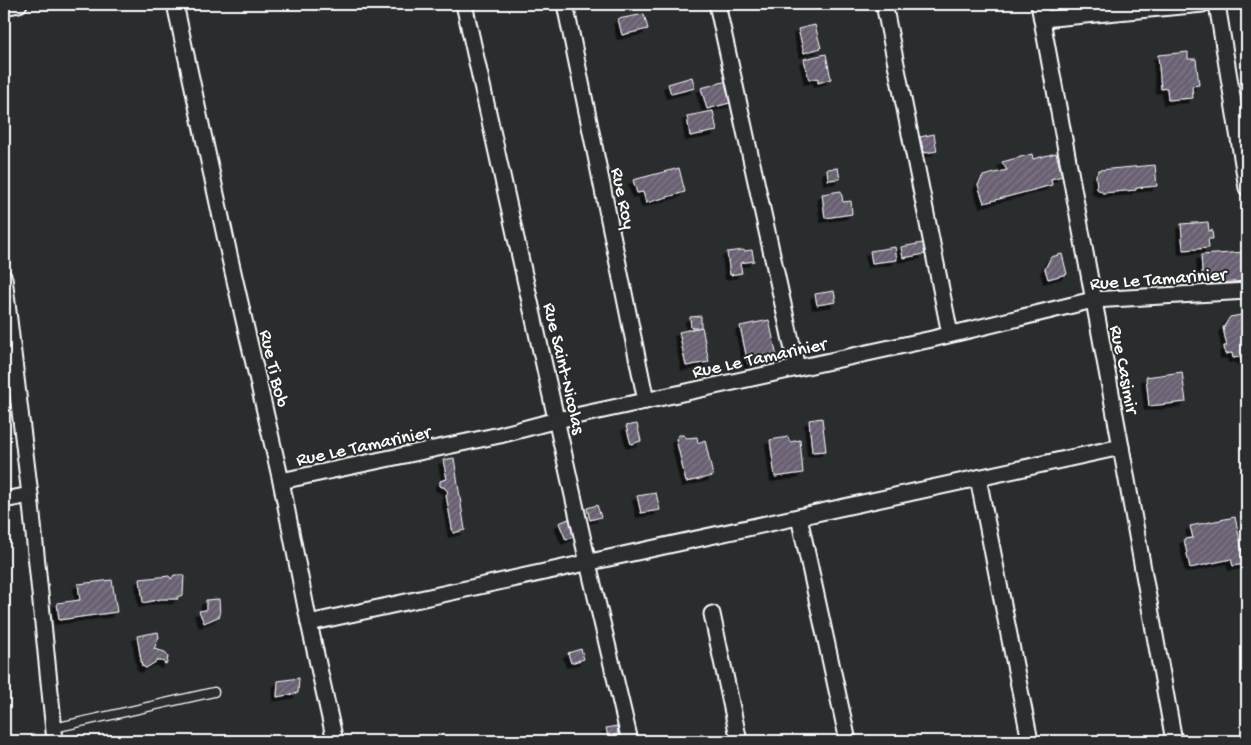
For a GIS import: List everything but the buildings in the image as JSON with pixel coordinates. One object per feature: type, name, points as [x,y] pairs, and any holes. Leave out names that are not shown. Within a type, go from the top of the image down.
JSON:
[{"type":"street","points":[[4,7],[19,4]]},
{"type":"street","name":"Rue Ti Bob","points":[[175,4],[281,481],[309,624],[335,741]]},
{"type":"street","name":"Rue Saint-Nicolas","points":[[464,4],[588,563],[630,741]]},
{"type":"street","name":"Rue Roy","points":[[565,4],[646,401]]},
{"type":"street","points":[[717,4],[797,368]]},
{"type":"street","points":[[884,4],[950,334]]},
{"type":"street","name":"Rue Casimir","points":[[1039,4],[1174,741]]},
{"type":"street","points":[[1042,19],[1203,4]]},
{"type":"street","points":[[1217,4],[1247,188]]},
{"type":"street","points":[[4,278],[10,379],[30,495],[55,735]]},
{"type":"street","name":"Rue Le Tamarinier","points":[[281,481],[500,435],[556,420],[950,334],[1093,300],[1247,291]]},
{"type":"street","points":[[309,624],[1121,447]]},
{"type":"street","points":[[978,478],[1030,741]]},
{"type":"street","points":[[4,500],[30,495]]},
{"type":"street","points":[[799,517],[848,741]]},
{"type":"street","points":[[712,614],[739,741]]},
{"type":"lane","points":[[55,735],[214,692]]}]
